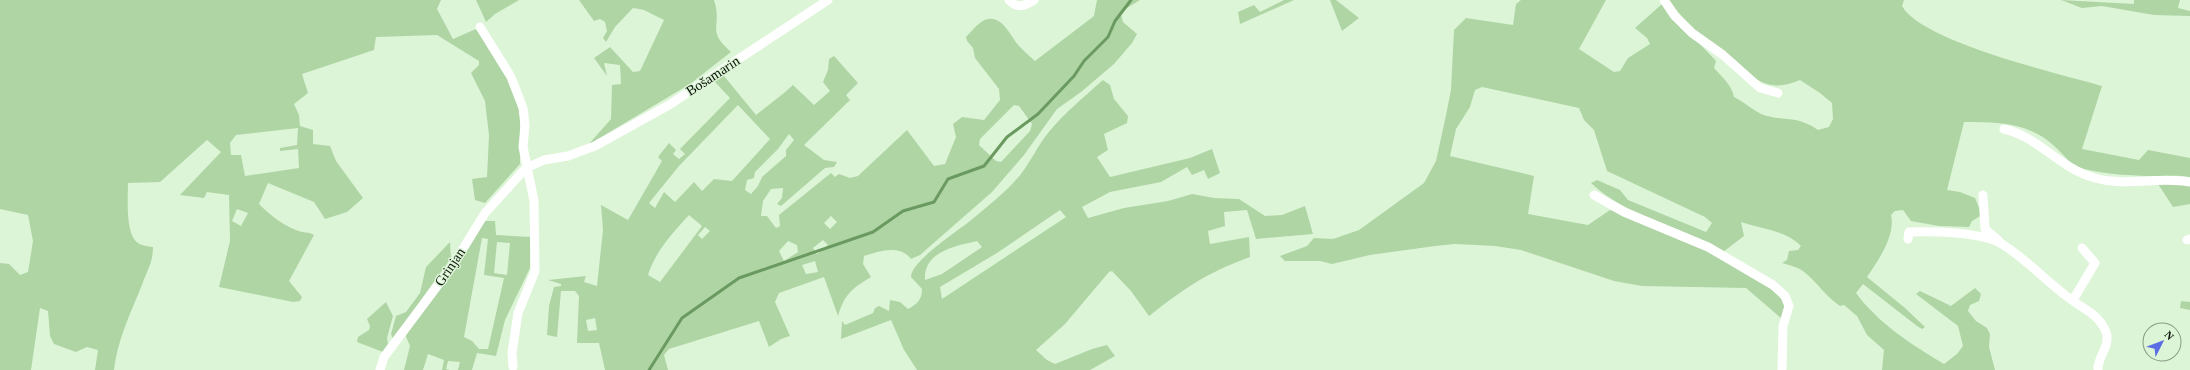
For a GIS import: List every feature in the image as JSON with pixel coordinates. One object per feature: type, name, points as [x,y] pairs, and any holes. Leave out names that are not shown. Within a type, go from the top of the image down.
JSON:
[{"type":"street","name":"Bošamarin","points":[[595,146],[669,105],[828,0]]},
{"type":"street","points":[[1010,0],[1018,6],[1023,6],[1034,0]]},
{"type":"street","points":[[1664,0],[1674,15],[1692,33],[1723,55],[1760,88],[1778,92]]},
{"type":"street","points":[[480,26],[511,77],[523,108],[525,125],[523,147],[526,168],[531,183],[534,201],[534,271],[518,313],[512,353],[513,367]]},
{"type":"street","points":[[2004,129],[2018,133],[2036,142],[2057,160],[2096,178],[2139,183],[2176,180],[2190,182]]},
{"type":"street","name":"Grinjan","points":[[380,370],[384,357],[453,265],[484,212],[526,168],[544,160],[568,156],[595,146]]},
{"type":"street","points":[[1594,195],[1624,212],[1708,247],[1773,285],[1785,296],[1789,306],[1783,326],[1782,370]]},
{"type":"street","points":[[1983,195],[1986,229],[2001,244],[2073,300],[2092,312],[2106,333],[2108,340],[2098,370]]},
{"type":"street","points":[[1908,239],[1909,232],[1928,231],[1956,233],[2001,244]]},
{"type":"street","points":[[2073,300],[2095,263],[2082,248]]},
{"type":"green space","points":[[0,0],[441,0],[437,9],[453,39],[476,29],[503,67],[520,104],[520,164],[485,203],[475,200],[472,179],[487,177],[489,135],[485,101],[471,73],[479,65],[479,61],[437,35],[376,37],[374,50],[302,74],[308,93],[294,104],[299,115],[300,126],[313,130],[313,144],[330,146],[336,161],[363,198],[347,212],[325,219],[314,202],[268,183],[259,204],[273,217],[284,224],[296,230],[314,235],[289,281],[302,297],[300,301],[293,302],[219,287],[230,241],[229,195],[207,192],[204,198],[180,195],[221,152],[207,140],[160,182],[128,183],[128,215],[131,232],[138,243],[153,247],[153,253],[121,337],[114,370],[95,370],[98,350],[87,347],[76,352],[54,344],[50,336],[48,311],[40,308],[31,370],[0,370],[0,263],[9,264],[20,275],[28,272],[33,241],[28,215],[0,209]],"holes":[[[298,128],[297,145],[280,148],[280,151],[298,149],[299,168],[245,176],[241,155],[231,155],[230,143],[236,135]],[[237,209],[248,213],[241,226],[232,221]]]},
{"type":"green space","points":[[476,0],[519,0],[495,14],[486,22]]},
{"type":"green space","points":[[579,0],[714,0],[717,16],[717,33],[723,45],[731,52],[690,84],[588,145],[611,119],[612,85],[621,84],[620,65],[604,63],[607,76],[594,58],[610,47],[633,72],[640,71],[664,20],[644,10],[633,8],[615,27],[606,42],[603,38],[607,31],[605,22],[600,19],[594,21]]},
{"type":"green space","points":[[1097,0],[1140,0],[1127,8],[1121,14],[1123,22],[1137,34],[1132,43],[1114,64],[1081,92],[1057,109],[1024,155],[992,192],[920,255],[911,259],[906,254],[895,250],[889,250],[864,256],[863,264],[871,277],[858,285],[846,297],[838,316],[824,277],[779,293],[775,302],[790,336],[781,339],[769,347],[759,321],[669,349],[664,355],[668,370],[605,370],[599,343],[577,343],[579,296],[575,291],[561,291],[557,337],[547,335],[549,306],[554,287],[561,286],[561,284],[548,280],[586,276],[584,282],[597,286],[603,230],[601,205],[628,220],[662,161],[658,157],[669,143],[676,150],[673,154],[679,159],[685,154],[680,149],[730,98],[715,82],[720,71],[756,115],[793,85],[814,105],[830,91],[823,82],[828,70],[829,59],[834,56],[858,83],[846,95],[850,100],[804,145],[824,160],[837,162],[834,167],[825,168],[781,206],[777,204],[782,198],[783,188],[771,189],[763,201],[761,216],[767,216],[776,228],[780,226],[779,215],[831,173],[835,177],[839,174],[850,178],[858,176],[907,130],[934,166],[945,164],[956,137],[953,124],[962,117],[984,120],[1000,100],[999,89],[975,58],[973,48],[967,41],[966,37],[976,26],[985,20],[993,19],[1002,24],[1019,46],[1035,61],[1094,16]],"holes":[[[738,105],[770,139],[732,181],[714,179],[702,191],[694,182],[675,202],[664,192],[655,208],[649,203],[679,166]],[[1014,105],[1019,106],[1032,124],[1030,131],[1001,162],[996,161],[979,145],[980,139]],[[789,134],[794,140],[786,150],[786,156],[762,177],[758,186],[751,194],[745,190],[747,180],[754,178],[755,172],[778,149]],[[689,215],[702,226],[660,282],[648,275],[660,250]],[[831,216],[837,222],[830,229],[824,223]],[[705,227],[710,231],[702,239],[698,235]],[[823,240],[828,245],[817,254],[813,248]],[[788,241],[797,245],[798,252],[784,261],[779,251]],[[815,261],[818,272],[806,274],[802,265]],[[595,318],[597,330],[588,331],[586,320]]]},
{"type":"green space","points":[[1284,0],[1294,0],[1240,24],[1238,12],[1254,5],[1260,12]]},
{"type":"green space","points":[[1330,0],[1336,0],[1359,18],[1342,31]]},
{"type":"green space","points":[[1521,0],[1606,0],[1579,49],[1614,72],[1620,71],[1628,58],[1650,44],[1647,38],[1635,28],[1662,4],[1716,61],[1714,68],[1729,85],[1734,97],[1761,114],[1775,118],[1796,120],[1810,125],[1818,130],[1829,127],[1833,119],[1832,103],[1800,80],[1778,86],[1767,84],[1756,79],[1693,32],[1669,0],[1904,0],[1902,6],[1915,19],[1936,32],[1963,44],[2026,65],[2102,86],[2082,149],[2139,160],[2148,150],[2190,158],[2190,177],[2128,175],[2084,169],[2075,165],[2043,137],[2033,132],[2000,123],[1964,122],[1947,190],[1960,192],[1975,198],[1982,215],[1972,221],[1969,227],[1939,226],[1911,221],[1903,210],[1895,211],[1891,215],[1892,223],[1889,239],[1867,277],[1905,308],[1925,327],[1922,329],[1917,326],[1863,284],[1856,293],[1885,324],[1896,333],[1944,364],[1957,354],[1963,346],[1958,326],[1916,294],[1920,291],[1951,306],[1975,288],[1981,294],[1979,301],[1970,305],[1968,311],[1976,321],[1987,328],[1990,334],[1989,347],[1995,370],[1882,370],[1884,350],[1867,335],[1857,316],[1844,305],[1840,306],[1835,302],[1803,271],[1796,267],[1782,263],[1787,260],[1789,251],[1798,250],[1801,246],[1788,236],[1741,222],[1744,236],[1723,252],[1690,235],[1621,205],[1591,183],[1597,180],[1620,190],[1628,200],[1706,232],[1712,223],[1705,217],[1607,171],[1594,130],[1584,120],[1579,108],[1482,87],[1475,90],[1470,107],[1456,129],[1450,156],[1534,176],[1528,214],[1588,225],[1610,210],[1693,242],[1772,287],[1786,305],[1782,319],[1746,288],[1642,286],[1614,281],[1521,250],[1495,246],[1455,244],[1435,246],[1370,255],[1332,264],[1320,261],[1285,261],[1280,256],[1307,246],[1314,238],[1333,239],[1359,230],[1424,183],[1436,161],[1451,90],[1454,30],[1466,18],[1513,25],[1516,4]]},
{"type":"green space","points":[[2061,0],[2134,4],[2134,0],[2180,0],[2178,8],[2190,11],[2190,16],[2154,15],[2102,6],[2082,8]]},
{"type":"green space","points":[[1103,80],[1110,85],[1114,99],[1128,116],[1127,123],[1104,134],[1108,150],[1097,157],[1110,177],[1190,158],[1212,149],[1220,173],[1208,179],[1204,170],[1192,175],[1187,167],[1161,182],[1110,192],[1082,207],[1088,218],[1124,208],[1168,201],[1192,194],[1214,198],[1239,199],[1265,216],[1282,215],[1305,206],[1313,234],[1256,239],[1247,210],[1224,212],[1225,226],[1208,231],[1210,244],[1249,237],[1250,257],[1208,275],[1196,282],[1149,316],[1131,291],[1112,271],[1109,272],[1065,324],[1036,350],[1047,360],[1055,364],[1092,349],[1107,345],[1115,356],[1090,370],[917,370],[904,350],[891,320],[841,339],[842,321],[845,325],[873,313],[875,308],[879,306],[889,311],[890,300],[900,302],[908,309],[916,303],[920,299],[922,289],[911,277],[913,270],[919,262],[928,253],[1000,196],[1021,174],[1044,138],[1054,126],[1067,112]],"holes":[[[1060,210],[1066,217],[942,299],[940,287],[997,253]],[[977,241],[982,247],[942,274],[925,280],[926,270],[929,263],[935,257],[950,248]]]},
{"type":"green space","points":[[2158,184],[2190,185],[2190,204],[2173,207]]},
{"type":"green space","points":[[483,221],[495,221],[496,235],[531,237],[530,268],[505,320],[496,356],[477,353],[472,370],[458,370],[460,362],[448,361],[446,369],[450,370],[442,370],[444,360],[428,354],[423,370],[404,370],[410,346],[405,334]],"holes":[[[482,238],[488,239],[484,275],[504,278],[488,349],[479,349],[472,341],[464,337]],[[497,242],[510,243],[507,275],[494,273]]]},
{"type":"green space","points":[[450,242],[451,258],[393,339],[391,334],[396,316],[406,312],[420,293],[426,267]]},
{"type":"green space","points":[[2181,301],[2190,302],[2190,310],[2180,308]]},
{"type":"green space","points":[[386,302],[393,316],[387,338],[388,344],[383,352],[357,342],[358,337],[369,330],[370,326],[367,319]]},
{"type":"waterway","points":[[649,370],[682,318],[739,278],[873,232],[903,211],[934,202],[948,179],[984,166],[1007,137],[1038,114],[1074,76],[1084,61],[1108,37],[1115,21],[1131,0]]}]
